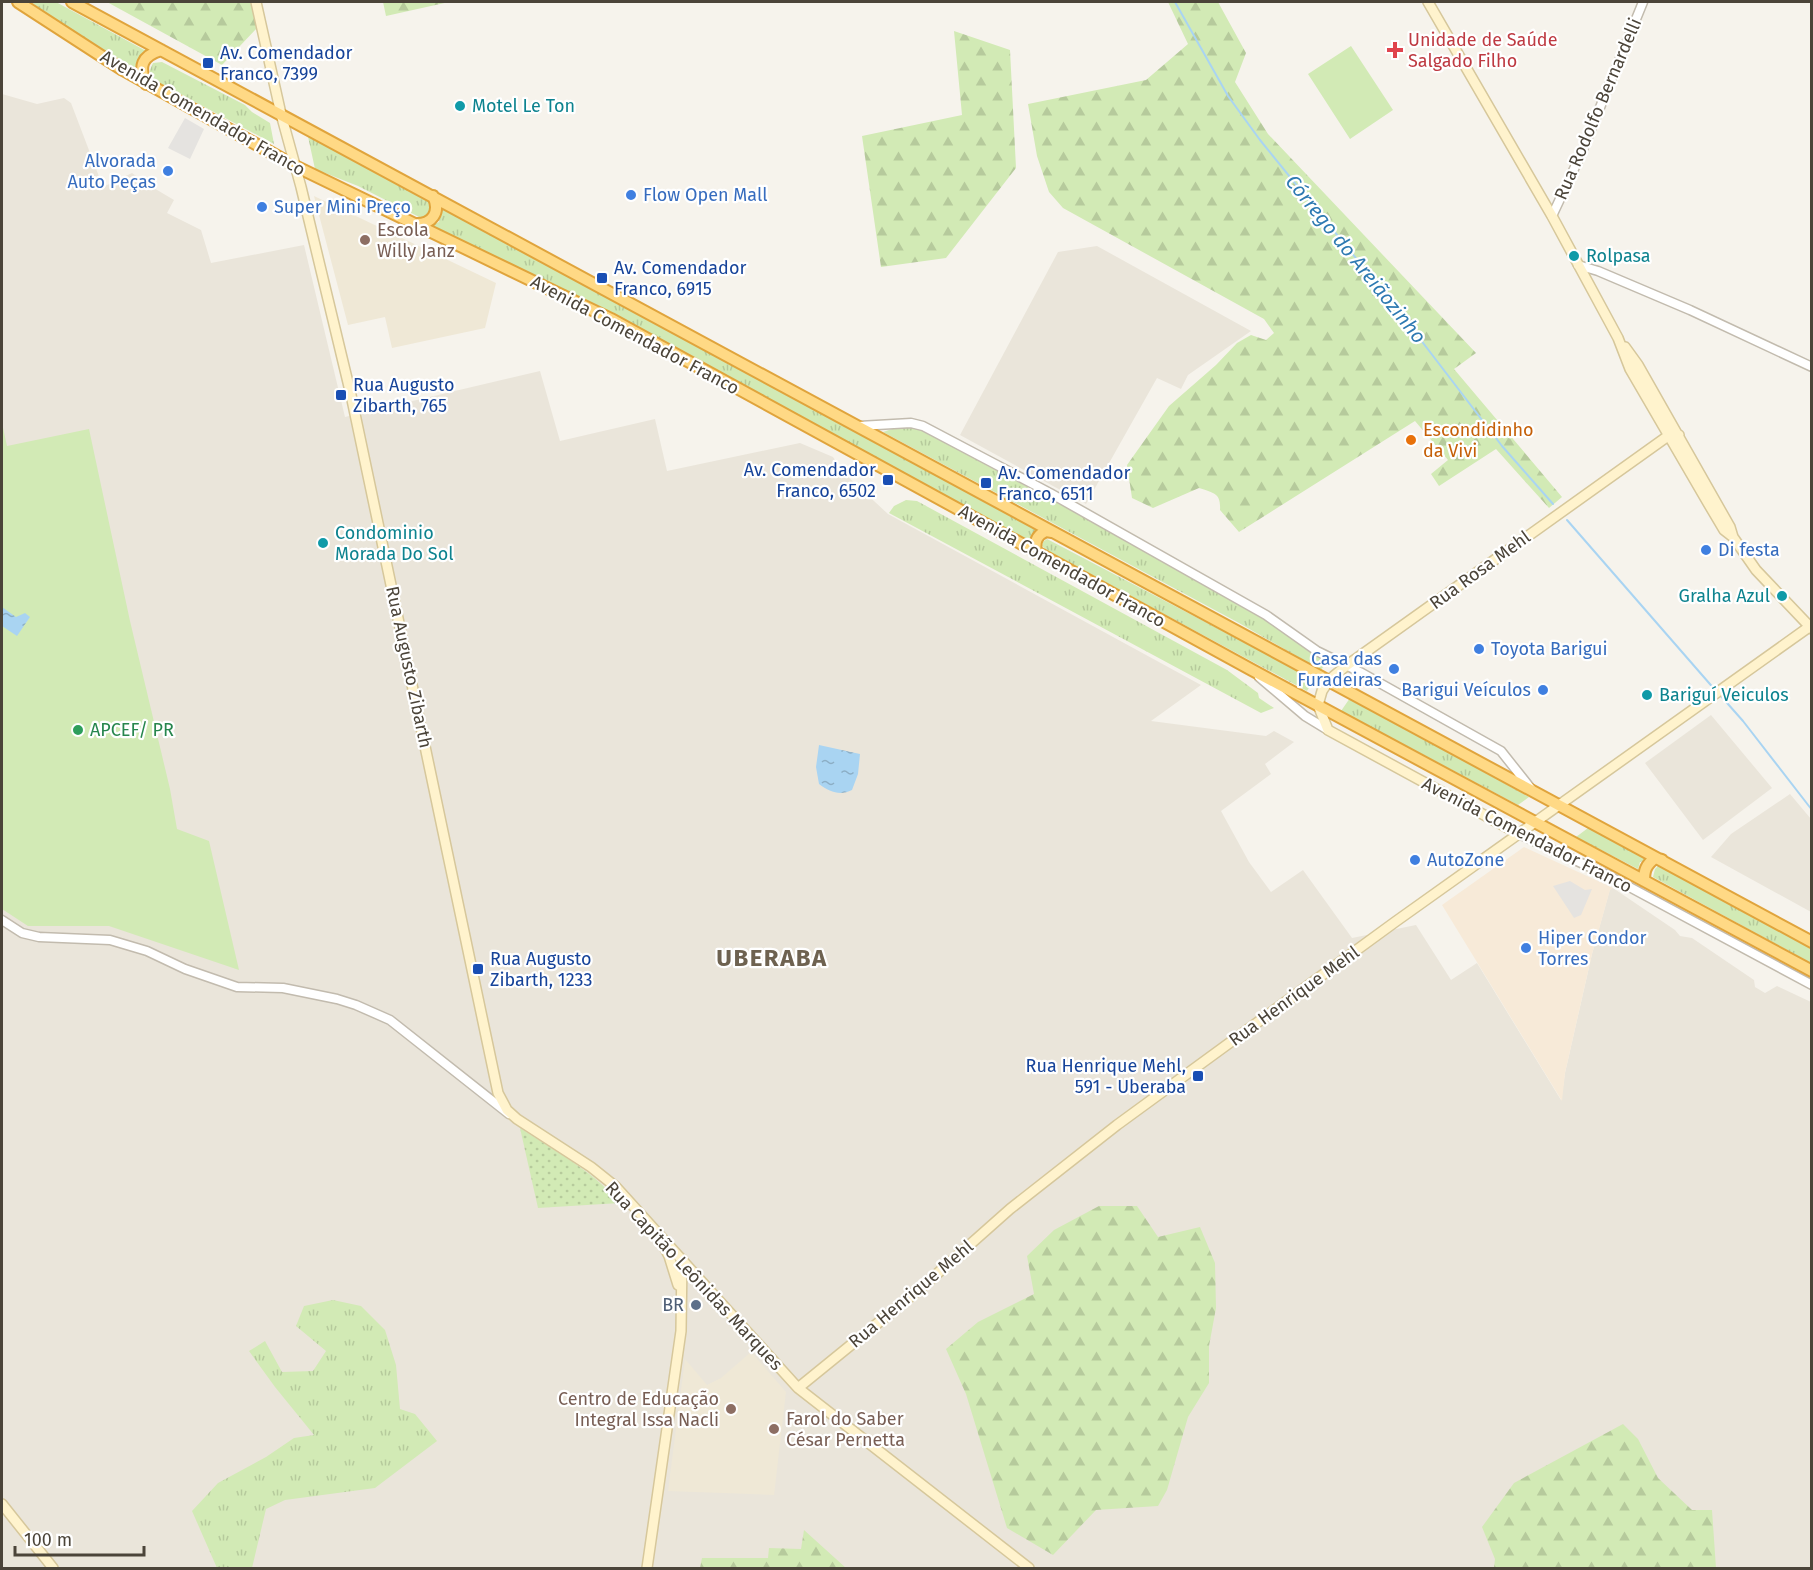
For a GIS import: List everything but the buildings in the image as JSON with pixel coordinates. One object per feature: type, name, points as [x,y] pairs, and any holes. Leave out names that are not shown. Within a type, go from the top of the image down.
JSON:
[{"type":"highway","name":"Avenida Comendador Franco","points":[[18,2],[146,84],[295,166],[611,319],[1252,670],[1812,971]]},
{"type":"highway","name":"Avenida Comendador Franco","points":[[72,2],[1812,942]]},
{"type":"highway","points":[[146,84],[142,74],[144,60],[161,50]]},
{"type":"highway","points":[[411,224],[423,225],[432,220],[436,212],[433,196]]},
{"type":"highway","points":[[1036,552],[1035,545],[1038,537],[1046,531],[1054,532]]},
{"type":"highway","points":[[1644,881],[1644,872],[1648,864],[1655,858],[1662,861]]},
{"type":"main road","name":"Rua Augusto Zibarth","points":[[256,2],[281,114],[357,421],[498,1093],[507,1110],[517,1119]]},
{"type":"main road","points":[[1428,2],[1552,216],[1618,338],[1630,369],[1725,530],[1733,537],[1756,570],[1810,628]]},
{"type":"main road","points":[[1618,338],[1638,365],[1679,435],[1730,527],[1733,537]]},
{"type":"main road","points":[[1668,436],[1679,435]]},
{"type":"main road","name":"Rua Rosa Mehl","points":[[1318,705],[1322,691],[1329,680],[1346,666],[1668,436]]},
{"type":"main road","name":"Rua Henrique Mehl","points":[[798,1388],[921,1288],[1010,1209],[1117,1125],[1519,834],[1810,628]]},
{"type":"main road","points":[[1318,705],[1328,730]]},
{"type":"main road","name":"Avenida Comendador Franco","points":[[1328,730],[1519,834]]},
{"type":"main road","name":"Rua Capitão Leônidas Marques","points":[[517,1119],[610,1182],[798,1388],[1029,1569]]},
{"type":"main road","points":[[656,1233],[669,1256],[681,1296]]},
{"type":"main road","points":[[647,1569],[681,1331],[682,1259]]},
{"type":"main road","points":[[681,1296],[690,1282],[700,1279]]},
{"type":"main road","points":[[3,1507],[53,1569]]},
{"type":"street","name":"Rua Rodolfo Bernardelli","points":[[1552,216],[1581,154],[1643,2]]},
{"type":"street","points":[[1578,265],[1598,271],[1690,310],[1812,367]]},
{"type":"street","name":"Avenida Comendador Franco","points":[[859,426],[911,423],[923,426],[1050,493],[1266,615],[1317,651],[1502,750],[1532,790]]},
{"type":"street","name":"Avenida Comendador Franco","points":[[1252,670],[1305,716],[1328,730]]},
{"type":"street","name":"Avenida Comendador Franco","points":[[1519,834],[1609,876],[1812,985]]},
{"type":"street","name":"Rua Capitão Leônidas Marques","points":[[2,920],[22,933],[39,937],[110,940],[147,951],[185,969],[237,987],[283,988],[356,1005],[390,1020],[496,1105],[517,1119]]},
{"type":"shaded area","points":[[2,94],[37,104],[64,98],[71,103],[103,187],[132,173],[174,200],[167,213],[201,230],[211,263],[304,245],[345,417],[540,371],[560,441],[655,419],[667,471],[800,443],[833,457],[846,475],[888,514],[1201,685],[1151,721],[1266,736],[1274,731],[1294,742],[1265,764],[1271,774],[1221,811],[1249,862],[1271,892],[1303,870],[1352,938],[1416,925],[1451,980],[1477,963],[1561,1100],[1592,954],[1610,889],[1613,888],[1675,930],[1680,936],[1692,938],[1754,980],[1755,987],[1765,993],[1777,986],[1811,1002],[1811,1568],[2,1568]]},
{"type":"shaded area","points":[[185,118],[204,129],[190,159],[168,148]]},
{"type":"shaded area","name":"Escola Willy Janz","points":[[314,196],[496,283],[485,328],[392,348],[385,317],[348,325]]},
{"type":"shaded area","points":[[1097,246],[1251,331],[1188,375],[1181,389],[1157,378],[1086,504],[960,435],[1058,252]]},
{"type":"shaded area","points":[[1711,715],[1772,788],[1703,840],[1645,763]]},
{"type":"shaded area","points":[[1790,794],[1811,819],[1811,912],[1711,857],[1731,834]]},
{"type":"shaded area","name":"Hiper Condor Torres","points":[[1524,847],[1613,888],[1610,890],[1592,954],[1565,1073],[1562,1101],[1442,905]]},
{"type":"shaded area","points":[[1570,881],[1585,890],[1592,889],[1581,915],[1574,918],[1553,886]]},
{"type":"shaded area","name":"Centro de Educação Integral Issa Nacli","points":[[751,1352],[786,1392],[774,1495],[668,1491],[685,1359],[707,1385],[721,1378]]},
{"type":"green space","points":[[31,2],[56,2],[148,52],[145,82]]},
{"type":"green space","points":[[107,2],[250,2],[258,27],[222,65]]},
{"type":"green space","points":[[383,2],[449,2],[386,16]]},
{"type":"green space","points":[[1168,2],[1218,2],[1246,53],[1235,82],[1268,134],[1476,353],[1454,369],[1562,497],[1549,508],[1496,449],[1439,486],[1431,474],[1448,460],[1415,421],[1239,532],[1220,510],[1216,494],[1199,488],[1153,508],[1132,498],[1127,465],[1169,406],[1216,365],[1237,343],[1251,335],[1266,340],[1274,333],[1264,319],[1063,208],[1049,192],[1037,156],[1028,104],[1146,80],[1188,44]]},
{"type":"green space","points":[[954,31],[1010,50],[1016,168],[946,258],[881,267],[862,136],[962,115]]},
{"type":"green space","points":[[1351,46],[1393,110],[1350,139],[1308,74]]},
{"type":"green space","points":[[162,62],[245,105],[270,123],[274,144],[150,78],[153,63]]},
{"type":"green space","points":[[307,132],[428,199],[434,204],[434,211],[423,219],[358,186],[315,169]]},
{"type":"green space","points":[[443,205],[860,434],[1039,529],[1031,542],[911,477],[429,227],[439,222]]},
{"type":"green space","name":"APCEF/ PR","points":[[2,423],[7,446],[89,429],[177,829],[209,841],[239,970],[109,926],[28,926],[2,909]]},
{"type":"green space","points":[[914,426],[1182,570],[1251,610],[1327,661],[1321,670],[1239,623],[883,432]]},
{"type":"green space","points":[[906,500],[917,501],[1227,670],[1274,708],[1261,713],[889,513],[894,506]]},
{"type":"green space","points":[[1047,539],[1314,679],[1307,691],[1049,552],[1042,546]]},
{"type":"green space","points":[[1350,698],[1529,797],[1518,805],[1341,711]]},
{"type":"green space","points":[[1588,828],[1647,859],[1640,862],[1638,869],[1576,837]]},
{"type":"green space","points":[[1658,866],[1662,866],[1811,948],[1811,963],[1653,877]]},
{"type":"green space","points":[[520,1128],[586,1171],[620,1203],[538,1208]]},
{"type":"green space","points":[[1099,1206],[1137,1206],[1158,1237],[1200,1227],[1215,1263],[1216,1308],[1209,1346],[1209,1383],[1188,1417],[1167,1490],[1158,1506],[1096,1510],[1053,1555],[1007,1528],[966,1394],[946,1349],[978,1322],[1034,1294],[1027,1256],[1054,1230]]},
{"type":"green space","points":[[333,1300],[361,1306],[385,1330],[396,1365],[400,1409],[415,1414],[437,1441],[375,1488],[285,1500],[266,1509],[252,1568],[217,1568],[192,1511],[218,1483],[266,1457],[294,1438],[314,1435],[249,1351],[265,1341],[282,1372],[313,1371],[326,1351],[296,1326],[304,1306]]},
{"type":"green space","points":[[1623,1424],[1638,1439],[1658,1478],[1692,1510],[1712,1510],[1716,1568],[1494,1568],[1495,1559],[1482,1527],[1514,1483]]},
{"type":"green space","points":[[804,1530],[846,1568],[700,1568],[702,1558],[768,1558],[769,1548],[801,1549]]},
{"type":"water","points":[[2,607],[16,617],[25,613],[30,617],[17,636],[2,626]]},
{"type":"water","points":[[819,745],[860,754],[858,774],[852,790],[843,793],[835,792],[819,784],[816,767]]},
{"type":"waterway","name":"Córrego do Areiãozinho","points":[[1175,2],[1228,96],[1260,140],[1394,305],[1502,446],[1553,504]]},
{"type":"waterway","name":"Córrego do Areiãozinho","points":[[1567,520],[1716,691]]},
{"type":"waterway","name":"Córrego do Areiãozinho","points":[[1720,695],[1812,810]]},
{"type":"place","name":"Unidade de Saúde Salgado Filho","points":[[1395,50]]},
{"type":"place","name":"Av. Comendador Franco, 7399","points":[[208,63]]},
{"type":"place","name":"Motel Le Ton","points":[[460,106]]},
{"type":"place","name":"Alvorada Auto Peças","points":[[168,171]]},
{"type":"place","name":"Flow Open Mall","points":[[631,195]]},
{"type":"place","name":"Super Mini Preço","points":[[262,207]]},
{"type":"place","name":"Escola Willy Janz","points":[[365,240]]},
{"type":"place","name":"Rolpasa","points":[[1574,256]]},
{"type":"place","name":"Av. Comendador Franco, 6915","points":[[602,278]]},
{"type":"place","name":"Rua Augusto Zibarth, 765","points":[[341,395]]},
{"type":"place","name":"Escondidinho da Vivi","points":[[1411,440]]},
{"type":"place","name":"Av. Comendador Franco, 6502","points":[[888,480]]},
{"type":"place","name":"Av. Comendador Franco, 6511","points":[[986,483]]},
{"type":"place","name":"Condominio Morada Do Sol","points":[[323,543]]},
{"type":"place","name":"Di festa","points":[[1706,550]]},
{"type":"place","name":"Gralha Azul","points":[[1782,596]]},
{"type":"place","name":"Toyota Barigui","points":[[1479,649]]},
{"type":"place","name":"Casa das Furadeiras","points":[[1394,669]]},
{"type":"place","name":"Barigui Veículos","points":[[1543,690]]},
{"type":"place","name":"Bariguí Veiculos","points":[[1647,695]]},
{"type":"place","name":"APCEF/ PR","points":[[78,730]]},
{"type":"place","name":"AutoZone","points":[[1415,860]]},
{"type":"place","name":"Hiper Condor Torres","points":[[1526,948]]},
{"type":"place","name":"Rua Augusto Zibarth, 1233","points":[[478,969]]},
{"type":"place","name":"Rua Henrique Mehl, 591 - Uberaba","points":[[1198,1076]]},
{"type":"place","name":"BR","points":[[696,1305]]},
{"type":"place","name":"Centro de Educação Integral Issa Nacli","points":[[731,1409]]},
{"type":"place","name":"Farol do Saber César Pernetta","points":[[774,1429]]},
{"type":"district","name":"UBERABA","points":[[772,958]]}]
